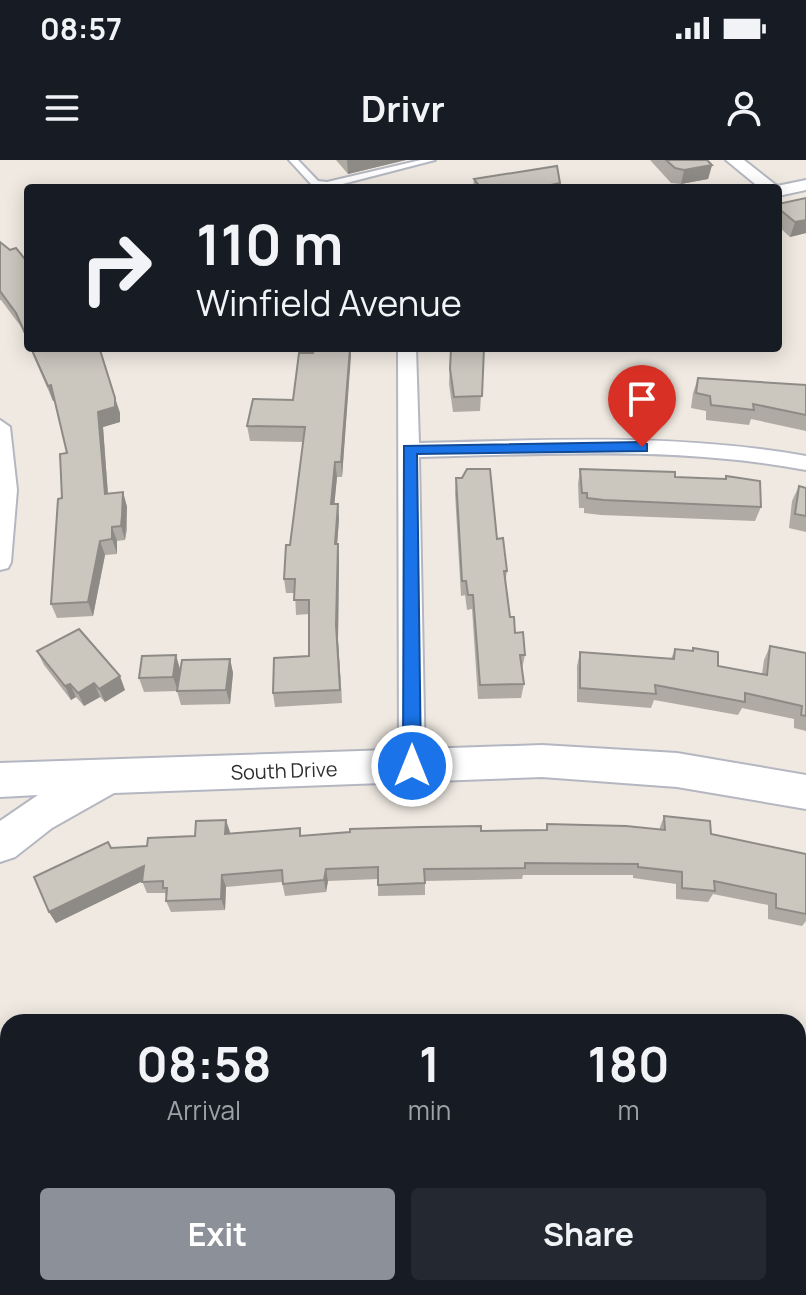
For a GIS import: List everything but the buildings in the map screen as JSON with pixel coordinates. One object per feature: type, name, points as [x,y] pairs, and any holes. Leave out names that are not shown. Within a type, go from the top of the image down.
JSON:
[{"type":"street","points":[[734,160],[765,184]]},
{"type":"street","points":[[782,190],[806,185]]},
{"type":"street","points":[[407,352],[412,766]]},
{"type":"street","points":[[0,427],[6,490],[0,562]]},
{"type":"street","points":[[409,450],[642,447],[773,456],[806,463]]},
{"type":"street","name":"South Drive","points":[[0,780],[542,761],[677,770],[806,792]]},
{"type":"street","points":[[0,844],[38,816],[106,778]]},
{"type":"lane","points":[[293,160],[315,183],[321,184]]},
{"type":"lane","points":[[335,184],[431,160]]},
{"type":"route","points":[[412,766],[409,450],[642,447]]}]
